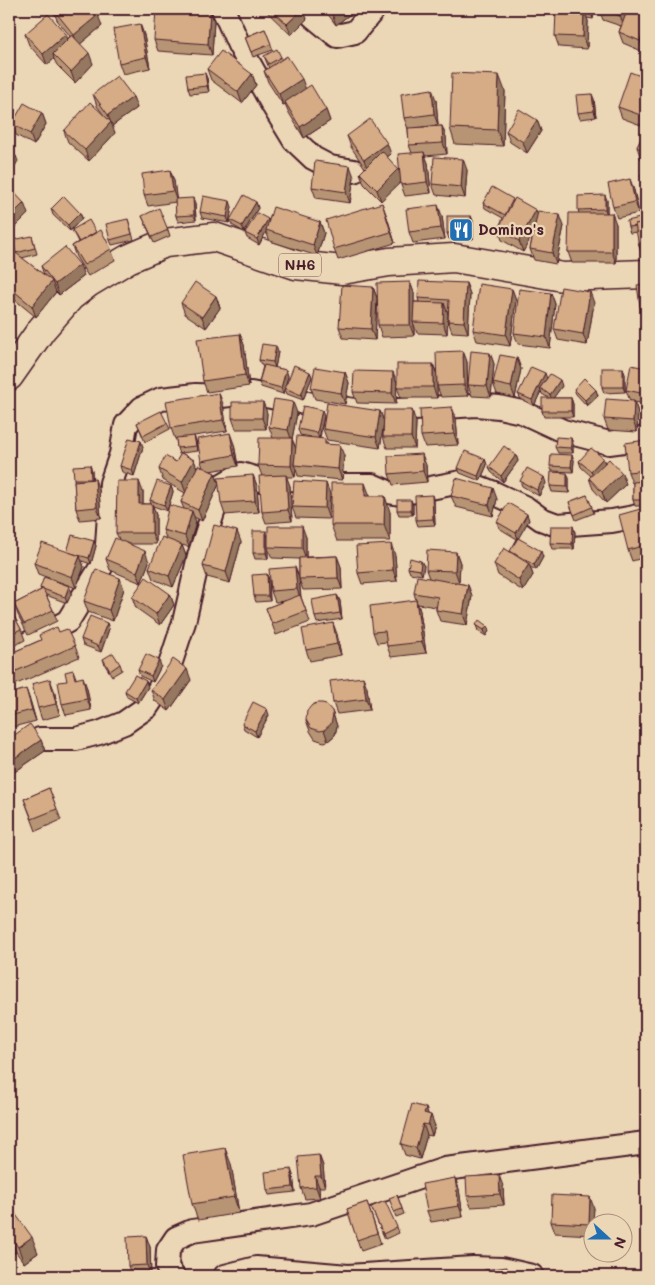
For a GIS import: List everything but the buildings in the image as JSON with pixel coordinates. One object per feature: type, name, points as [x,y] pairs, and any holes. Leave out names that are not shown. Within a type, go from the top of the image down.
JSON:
[{"type":"highway","name":"NH6","points":[[9,376],[42,329],[70,297],[88,283],[128,259],[165,243],[214,238],[296,265],[342,270],[389,262],[454,258],[564,277],[646,274]]},
{"type":"street","points":[[223,9],[239,45],[294,140],[313,158],[330,167],[354,171]]},
{"type":"street","points":[[306,9],[337,36],[355,32],[374,9]]},
{"type":"street","points":[[9,654],[68,621],[101,568],[107,545],[111,483],[126,425],[142,408],[161,399],[196,394],[221,396],[251,393],[368,412],[476,405],[499,406],[522,412],[563,431],[609,443],[646,438]]},
{"type":"street","points":[[40,740],[76,739],[99,733],[124,723],[146,707],[159,689],[168,671],[184,622],[199,556],[222,486],[241,474],[261,480],[302,479],[330,486],[372,485],[388,492],[400,494],[453,483],[468,483],[518,504],[542,519],[557,525],[612,521],[646,513]]},
{"type":"street","points":[[173,1276],[167,1267],[168,1250],[176,1238],[192,1231],[311,1214],[445,1170],[646,1143]]},
{"type":"street","points":[[225,1276],[256,1268],[348,1276],[473,1268],[501,1269],[532,1276]]},
{"type":"place","name":"Domino's","points":[[461,230]]}]
